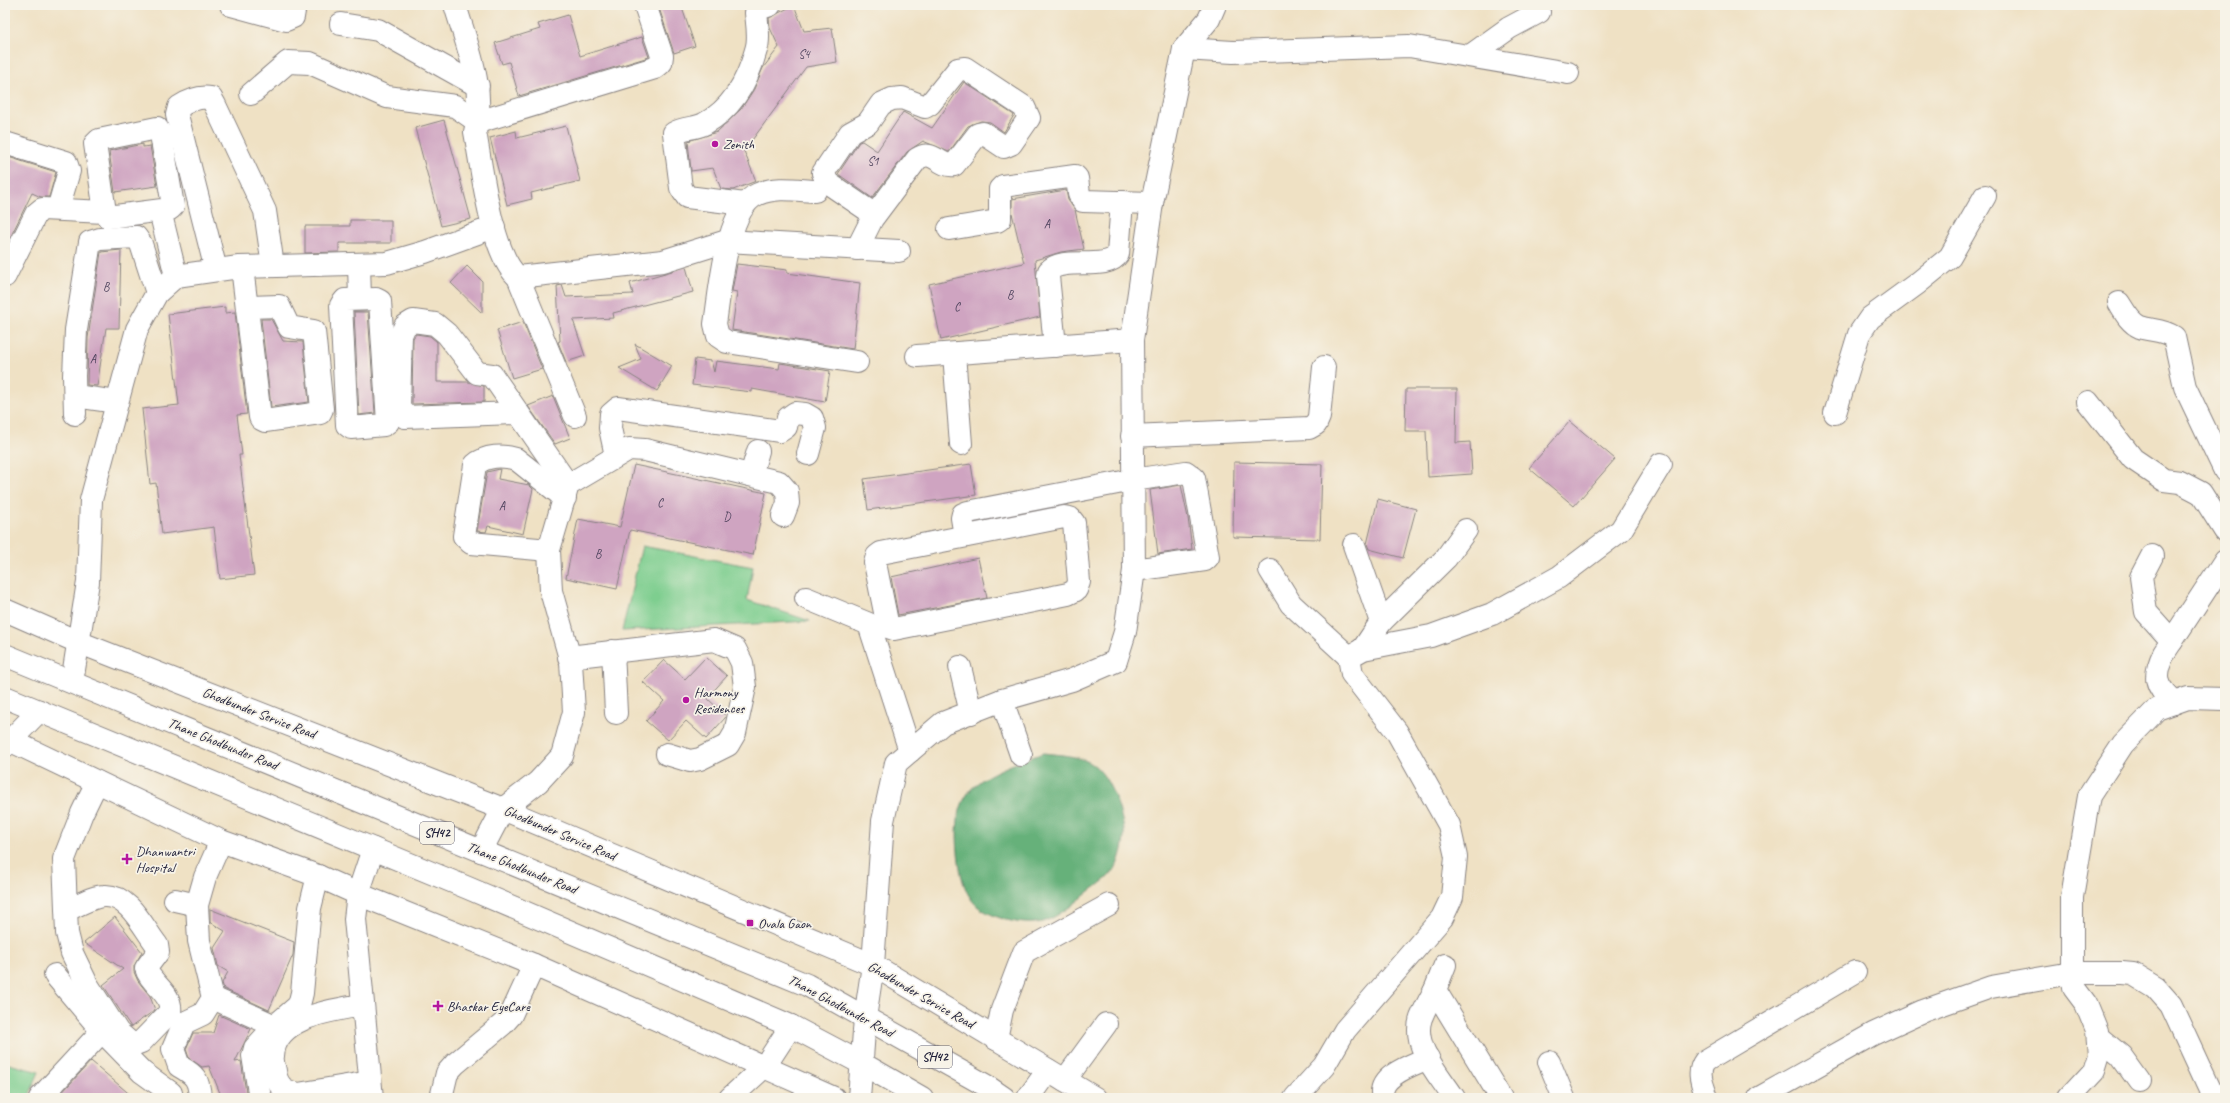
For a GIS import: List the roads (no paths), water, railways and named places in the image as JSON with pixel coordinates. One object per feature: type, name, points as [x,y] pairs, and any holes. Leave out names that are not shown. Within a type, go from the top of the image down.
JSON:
[{"type":"street","points":[[231,5],[286,20],[293,17],[295,5]]},
{"type":"street","points":[[455,5],[478,86],[478,122],[475,132],[494,227],[504,259],[518,277],[575,416]]},
{"type":"street","points":[[478,122],[655,68],[661,63],[662,56],[645,5]]},
{"type":"street","points":[[745,204],[687,196],[681,188],[674,133],[680,129],[702,125],[720,114],[738,93],[756,50],[756,13],[761,8],[770,5]]},
{"type":"street","points":[[859,1098],[865,1018],[873,965],[883,821],[896,763],[943,723],[1002,700],[1072,680],[1116,661],[1125,632],[1134,570],[1132,340],[1152,203],[1184,49],[1209,19],[1215,5]]},
{"type":"street","points":[[1470,56],[1508,28],[1540,12]]},
{"type":"street","points":[[341,24],[378,30],[478,86]]},
{"type":"street","points":[[1184,49],[1233,52],[1409,46],[1568,73]]},
{"type":"street","points":[[251,94],[288,62],[310,63],[387,97],[455,106],[478,122]]},
{"type":"street","points":[[857,249],[875,215],[917,159],[922,155],[929,155],[948,165],[954,165],[978,134],[983,134],[1004,146],[1007,146],[1011,144],[1029,118],[1028,111],[965,68],[958,70],[930,104],[925,107],[902,98],[892,99],[881,104],[868,122],[850,133],[823,173],[828,183],[875,215]]},
{"type":"street","points":[[216,270],[177,115],[179,107],[185,103],[204,97],[211,98],[265,211],[273,266]]},
{"type":"street","points":[[157,128],[161,134],[174,200],[173,206],[170,209],[160,211],[112,218],[108,217],[105,212],[95,144],[99,140],[157,128]]},
{"type":"street","points":[[5,143],[66,162],[69,171],[58,209]]},
{"type":"street","points":[[949,229],[997,221],[1000,219],[1000,189],[1003,186],[1075,176],[1079,183],[1079,194],[1083,201],[1152,203]]},
{"type":"street","points":[[815,191],[773,189],[756,194],[745,204],[727,241],[715,324],[718,336],[727,342],[857,362]]},
{"type":"street","points":[[1835,413],[1859,334],[1870,318],[1918,283],[1950,257],[1985,196]]},
{"type":"street","points":[[1055,346],[1049,270],[1058,265],[1107,262],[1115,258],[1118,254],[1122,202]]},
{"type":"street","points":[[5,276],[36,214],[42,209],[105,212]]},
{"type":"street","points":[[160,211],[176,276]]},
{"type":"street","points":[[72,682],[88,582],[91,500],[137,329],[156,293],[176,276],[216,270],[242,267],[387,263],[425,252],[494,227]]},
{"type":"street","points":[[117,402],[75,405],[76,330],[90,242],[100,239],[136,237],[140,244],[156,293]]},
{"type":"street","points":[[518,277],[663,261],[727,241],[899,252]]},
{"type":"street","points":[[359,264],[360,299]]},
{"type":"street","points":[[242,267],[261,420],[265,421],[320,413],[322,409],[314,331],[289,327],[279,306],[247,307]]},
{"type":"street","points":[[360,299],[378,299],[380,302],[388,422],[384,425],[351,428],[347,425],[341,305],[345,300],[360,299]]},
{"type":"street","points":[[2119,303],[2130,320],[2139,326],[2164,330],[2174,337],[2185,388],[2225,471]]},
{"type":"street","points":[[492,375],[478,373],[447,334],[435,324],[413,321],[405,326],[401,335],[399,407],[406,417],[517,414]]},
{"type":"street","points":[[451,323],[470,340],[566,492]]},
{"type":"street","points":[[917,356],[1132,340]]},
{"type":"street","points":[[954,354],[961,444]]},
{"type":"street","points":[[1132,436],[1309,428],[1316,424],[1319,417],[1324,367]]},
{"type":"street","points":[[2088,402],[2133,459],[2164,480],[2180,482],[2201,493],[2225,531]]},
{"type":"street","points":[[616,456],[610,428],[611,414],[618,408],[780,431],[786,427],[788,418],[795,413],[805,414],[812,418],[815,428],[808,454]]},
{"type":"street","points":[[481,851],[503,809],[538,782],[562,756],[574,712],[569,657],[551,591],[549,550],[566,492],[616,456],[629,449],[645,450],[778,482],[787,491],[788,504],[783,516]]},
{"type":"street","points":[[751,475],[758,451]]},
{"type":"street","points":[[549,550],[471,543],[466,540],[464,536],[476,465],[487,457],[509,457],[516,459],[566,492]]},
{"type":"street","points":[[1270,570],[1291,604],[1356,653],[1431,636],[1492,614],[1559,576],[1621,530],[1661,464]]},
{"type":"street","points":[[965,536],[962,518],[963,514],[968,512],[1133,480],[1186,472],[1190,474],[1194,478],[1208,557],[1205,560],[1134,570]]},
{"type":"street","points":[[1064,517],[1070,518],[1074,523],[1079,582],[1076,590],[1068,594],[894,629],[888,627],[875,563],[877,556],[881,553],[965,536],[1064,517]]},
{"type":"street","points":[[1295,1098],[1324,1066],[1345,1030],[1442,918],[1452,897],[1456,857],[1449,825],[1397,732],[1352,674],[1356,653],[1381,622],[1446,558],[1466,530]]},
{"type":"street","points":[[1354,545],[1381,622]]},
{"type":"street","points":[[2152,556],[2141,578],[2146,612],[2172,641]]},
{"type":"street","points":[[2174,703],[2160,689],[2155,678],[2164,653],[2225,560]]},
{"type":"street","points":[[806,598],[869,624],[910,751]]},
{"type":"street","name":"Ghodbunder Service Road","points":[[5,610],[78,642],[503,809],[813,942],[873,965],[1095,1098]]},
{"type":"street","points":[[569,657],[714,640],[735,649],[742,663],[745,687],[735,733],[728,744],[700,759],[690,761],[667,754]]},
{"type":"street","points":[[613,651],[616,713]]},
{"type":"street","name":"Thane Ghodbunder Road","points":[[5,655],[807,985],[985,1085],[1004,1098]]},
{"type":"street","points":[[960,667],[971,713]]},
{"type":"street","points":[[5,697],[373,849],[792,1026],[922,1098]]},
{"type":"street","points":[[2068,1098],[2094,1070],[2099,1054],[2098,1037],[2086,1004],[2074,988],[2072,973],[2072,897],[2089,796],[2123,744],[2157,710],[2188,698],[2225,699]]},
{"type":"street","points":[[1002,700],[1021,755]]},
{"type":"street","points":[[39,711],[7,742],[97,782],[221,841],[318,876],[358,894],[534,965],[765,1066],[834,1098]]},
{"type":"street","points":[[66,910],[103,895],[120,899],[128,906],[157,945],[158,952],[146,968],[148,974],[169,999],[171,1005],[170,1012],[141,1042],[133,1044],[125,1040],[87,984],[72,954],[67,933],[66,910],[64,859],[97,782]]},
{"type":"street","points":[[200,1098],[199,1086],[193,1074],[179,1066],[173,1049],[184,1023],[203,1014],[214,998],[199,941],[197,905],[205,878],[221,841]]},
{"type":"street","points":[[362,1004],[316,1013],[290,1026],[276,1042],[273,1056],[276,1076],[280,1087],[288,1092],[298,1094],[371,1090],[355,919],[358,894],[373,849]]},
{"type":"street","points":[[260,1098],[253,1056],[255,1048],[275,1026],[299,1005],[302,993],[310,908],[318,876]]},
{"type":"street","points":[[175,900],[197,905]]},
{"type":"street","points":[[996,1039],[1002,1010],[1024,952],[1109,905]]},
{"type":"street","points":[[441,1098],[447,1073],[455,1064],[503,1024],[510,1015],[534,965]]},
{"type":"street","points":[[1445,965],[1421,1019],[1419,1034],[1428,1058],[1454,1098]]},
{"type":"street","points":[[1707,1098],[1700,1077],[1700,1068],[1705,1061],[1855,972]]},
{"type":"street","points":[[1759,1098],[1873,1034],[1923,1011],[1991,987],[2072,973],[2133,974],[2156,988],[2171,1005],[2217,1093]]},
{"type":"street","points":[[55,975],[102,1031],[142,1072],[169,1096]]},
{"type":"street","points":[[1435,990],[1501,1098]]},
{"type":"street","points":[[214,998],[275,1026]]},
{"type":"street","points":[[1028,1098],[1057,1075],[1106,1024]]},
{"type":"street","points":[[730,1098],[765,1066],[792,1026]]},
{"type":"street","points":[[40,1098],[102,1031]]},
{"type":"street","points":[[2098,1037],[2121,1056],[2139,1081]]},
{"type":"street","points":[[1383,1098],[1384,1086],[1390,1077],[1428,1058]]},
{"type":"street","points":[[1549,1062],[1564,1098]]},
{"type":"place","name":"Zenith","points":[[715,144]]},
{"type":"place","name":"Harmony Residences","points":[[686,700]]},
{"type":"place","name":"Dhanwantri Hospital","points":[[127,859]]},
{"type":"place","name":"Ovala Gaon","points":[[750,923]]},
{"type":"place","name":"Bhaskar EyeCare","points":[[438,1006]]}]
